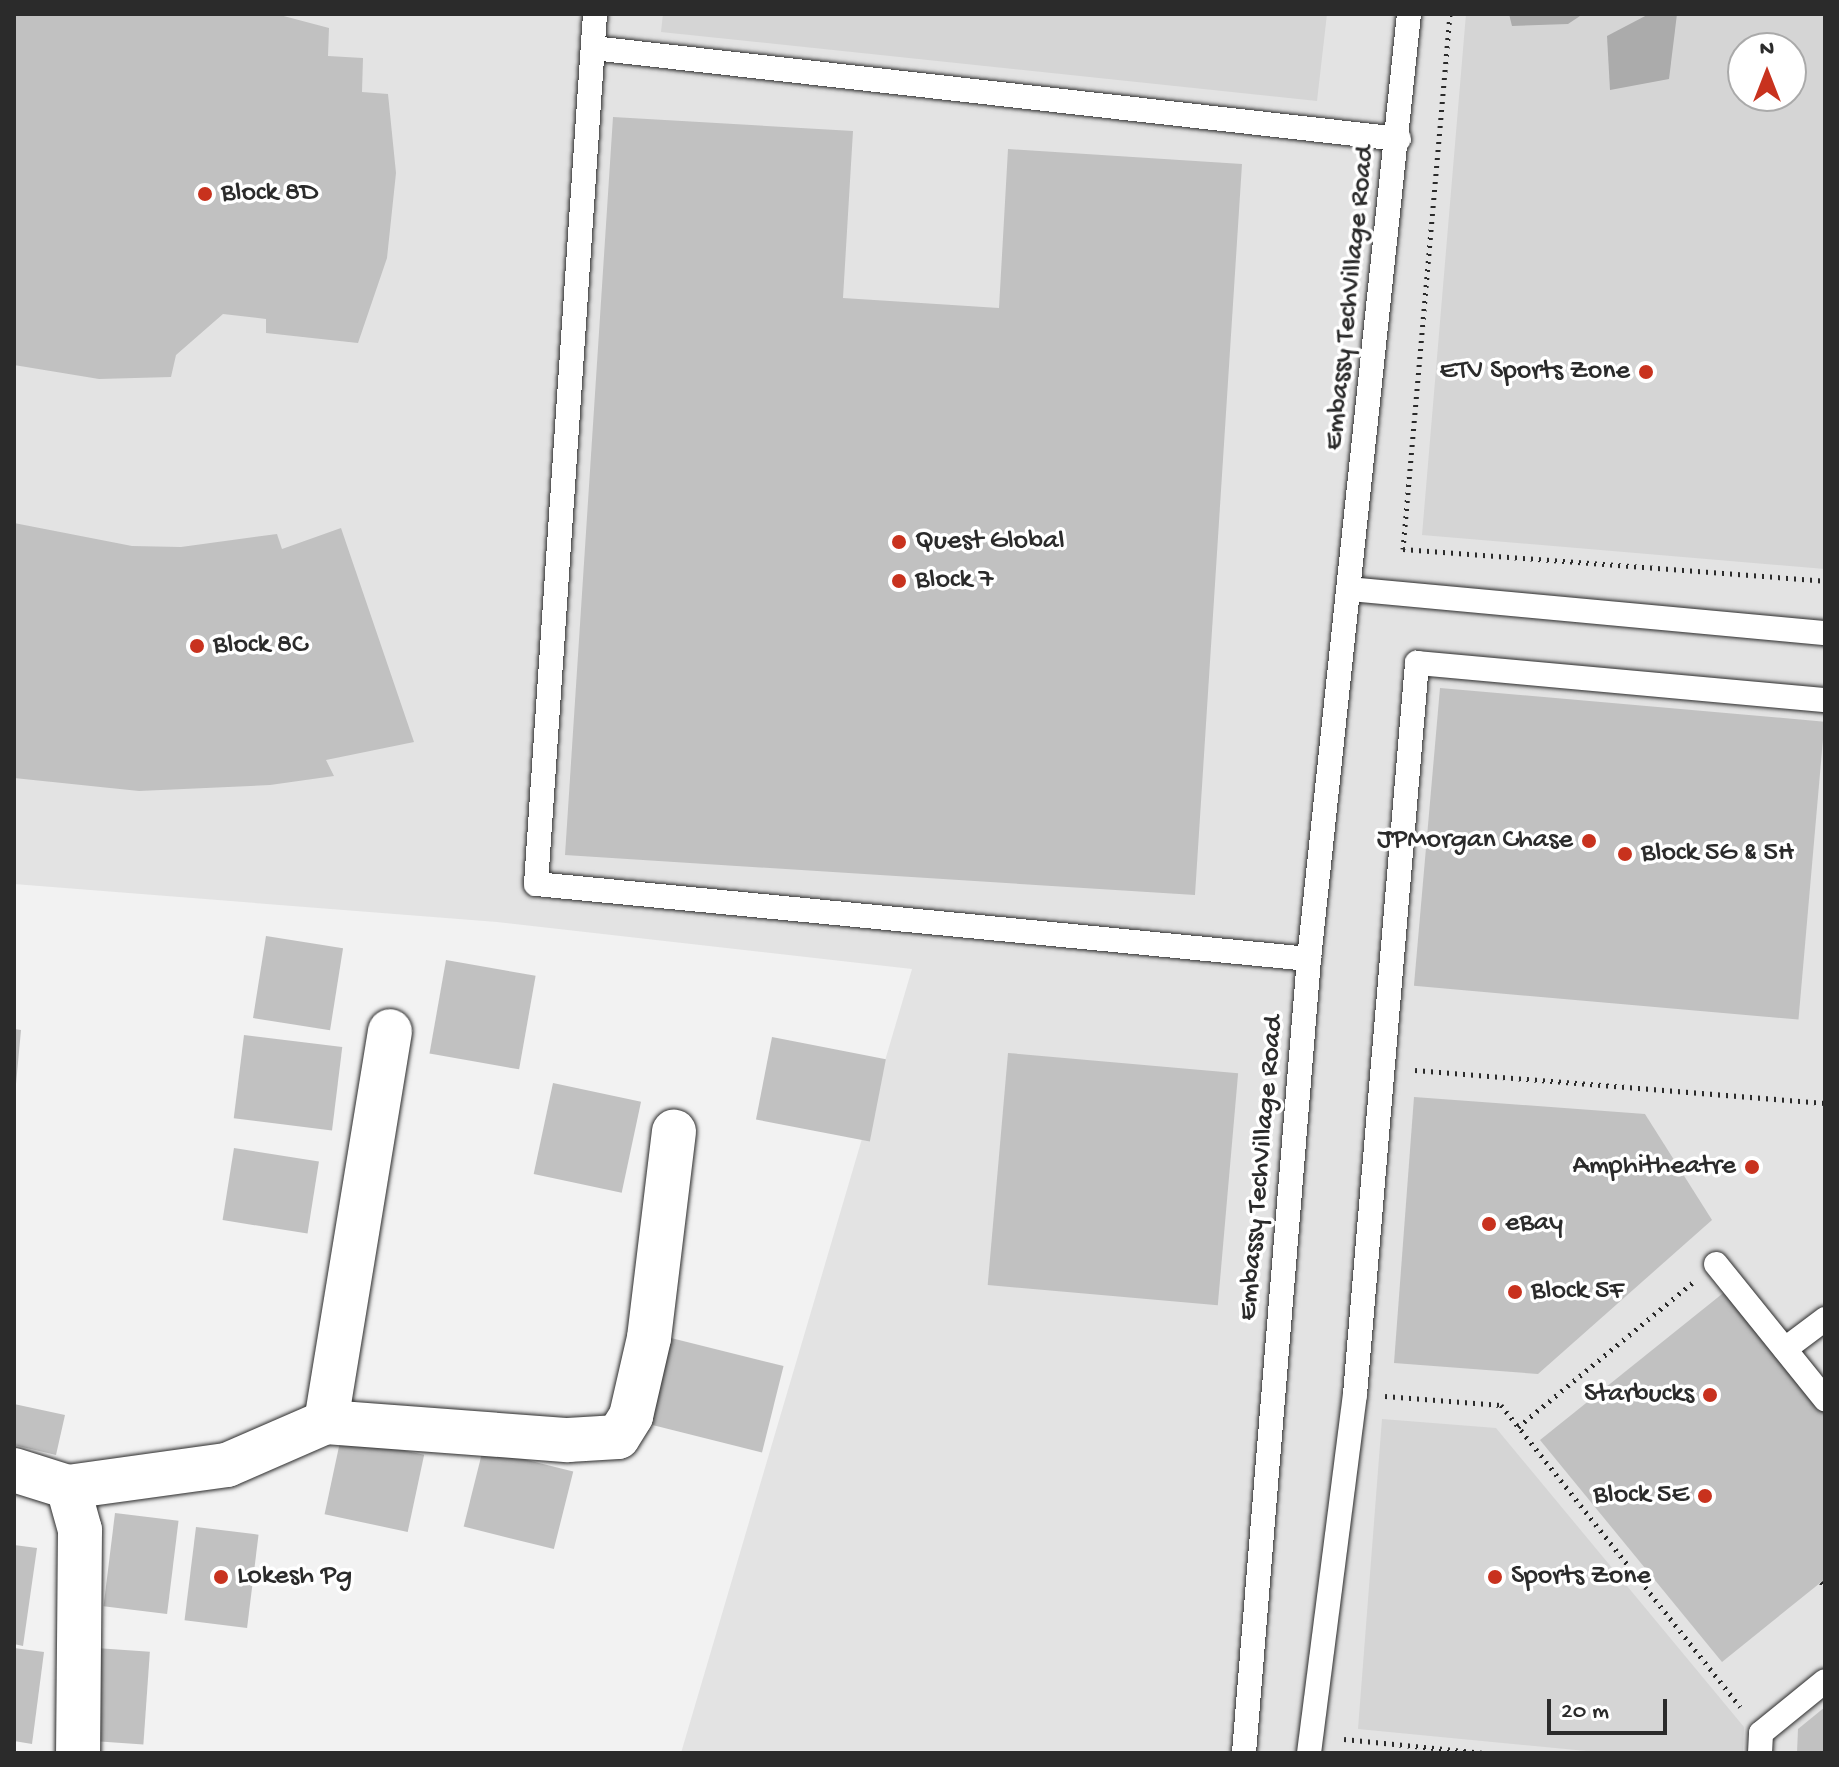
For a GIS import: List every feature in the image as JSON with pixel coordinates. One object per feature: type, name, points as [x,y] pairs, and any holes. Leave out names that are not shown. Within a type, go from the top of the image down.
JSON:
[{"type":"street","points":[[326,1422],[390,1031]]},
{"type":"street","points":[[14,1470],[68,1487],[227,1465],[326,1422],[568,1440],[618,1437],[631,1416],[649,1338],[674,1132]]},
{"type":"street","points":[[68,1487],[80,1530],[78,1753]]},
{"type":"lane","points":[[595,14],[536,884],[1309,959]]},
{"type":"lane","name":"Embassy TechVillage Road","points":[[1244,1753],[1309,959],[1399,139],[1409,14]]},
{"type":"lane","points":[[593,48],[1399,139]]},
{"type":"lane","points":[[1349,589],[1825,633]]},
{"type":"lane","points":[[1310,1744],[1355,1394],[1417,663],[1825,700]]},
{"type":"lane","points":[[1716,1264],[1825,1399]]},
{"type":"lane","points":[[1785,1349],[1825,1319]]},
{"type":"lane","points":[[1760,1743],[1825,1681]]},
{"type":"path","points":[[1450,14],[1403,549],[1825,581]]},
{"type":"path","points":[[1383,1068],[1825,1103]]},
{"type":"path","points":[[1518,1427],[1716,1264]]},
{"type":"path","points":[[1355,1394],[1501,1405],[1760,1743]]},
{"type":"path","points":[[1310,1744],[1484,1753]]},
{"type":"shaded area","points":[[14,14],[1825,14],[1825,1753],[681,1753],[912,969],[497,922],[14,884]]},
{"type":"shaded area","points":[[663,14],[1327,14],[1317,101],[661,32]]},
{"type":"shaded area","name":"ETV Sports Zone","points":[[1466,14],[1825,14],[1825,569],[1422,535]]},
{"type":"shaded area","points":[[1509,14],[1583,14],[1568,24],[1512,26]]},
{"type":"shaded area","points":[[1649,14],[1677,14],[1669,79],[1610,90],[1607,36]]},
{"type":"shaded area","name":"Sports Zone","points":[[1382,1419],[1496,1428],[1744,1727],[1743,1753],[1607,1753],[1358,1729]]},
{"type":"building","name":"Block 8D","points":[[14,14],[276,14],[329,28],[328,56],[363,58],[362,92],[388,94],[396,173],[387,258],[358,343],[266,333],[266,319],[223,314],[176,355],[171,377],[99,379],[14,365]]},
{"type":"building","name":"Block 7","points":[[613,117],[853,131],[843,298],[999,308],[1008,149],[1242,164],[1195,895],[565,855]]},
{"type":"building","name":"Block 8C","points":[[14,523],[132,546],[181,547],[277,534],[282,549],[341,528],[414,742],[326,760],[334,776],[270,785],[139,791],[14,778]]},
{"type":"building","name":"Block 5G & 5H","points":[[1440,688],[1825,722],[1798,1020],[1414,986]]},
{"type":"building","points":[[266,936],[343,948],[330,1030],[253,1018]]},
{"type":"building","points":[[446,960],[536,976],[519,1069],[430,1054]]},
{"type":"building","points":[[14,1029],[21,1030],[16,1084],[14,1084]]},
{"type":"building","points":[[244,1035],[342,1047],[332,1130],[234,1118]]},
{"type":"building","points":[[772,1037],[886,1059],[870,1142],[756,1119]]},
{"type":"building","points":[[1008,1053],[1238,1073],[1218,1305],[988,1285]]},
{"type":"building","points":[[553,1083],[641,1102],[622,1193],[534,1174]]},
{"type":"building","name":"Block 5F","points":[[1414,1097],[1645,1114],[1712,1220],[1538,1374],[1394,1363]]},
{"type":"building","points":[[234,1148],[319,1161],[308,1234],[223,1220]]},
{"type":"building","name":"Block 5E","points":[[1727,1290],[1825,1410],[1825,1579],[1722,1662],[1540,1440]]},
{"type":"building","points":[[671,1338],[784,1366],[762,1452],[649,1424]]},
{"type":"building","points":[[14,1404],[65,1415],[56,1455],[14,1445]]},
{"type":"building","points":[[341,1437],[424,1455],[408,1532],[325,1514]]},
{"type":"building","points":[[483,1449],[573,1471],[554,1549],[464,1527]]},
{"type":"building","points":[[115,1513],[179,1521],[167,1614],[104,1606]]},
{"type":"building","name":"Lokesh Pg","points":[[196,1527],[259,1535],[247,1628],[185,1620]]},
{"type":"building","points":[[14,1545],[37,1548],[23,1646],[14,1644]]},
{"type":"building","points":[[14,1648],[44,1652],[32,1744],[14,1741]]},
{"type":"building","points":[[96,1648],[150,1652],[143,1745],[90,1741]]},
{"type":"building","points":[[1825,1707],[1825,1753],[1797,1753],[1798,1729]]},
{"type":"place","name":"Block 8D","points":[[205,194]]},
{"type":"place","name":"ETV Sports Zone","points":[[1646,372]]},
{"type":"place","name":"Quest Global","points":[[899,542]]},
{"type":"place","name":"Block 7","points":[[899,581]]},
{"type":"place","name":"Block 8C","points":[[197,646]]},
{"type":"place","name":"JPMorgan Chase","points":[[1589,841]]},
{"type":"place","name":"Block 5G & 5H","points":[[1625,854]]},
{"type":"place","name":"Amphitheatre","points":[[1752,1167]]},
{"type":"place","name":"eBay","points":[[1489,1224]]},
{"type":"place","name":"Block 5F","points":[[1515,1292]]},
{"type":"place","name":"Starbucks","points":[[1710,1395]]},
{"type":"place","name":"Block 5E","points":[[1705,1496]]},
{"type":"place","name":"Lokesh Pg","points":[[221,1577]]},
{"type":"place","name":"Sports Zone","points":[[1495,1577]]}]
